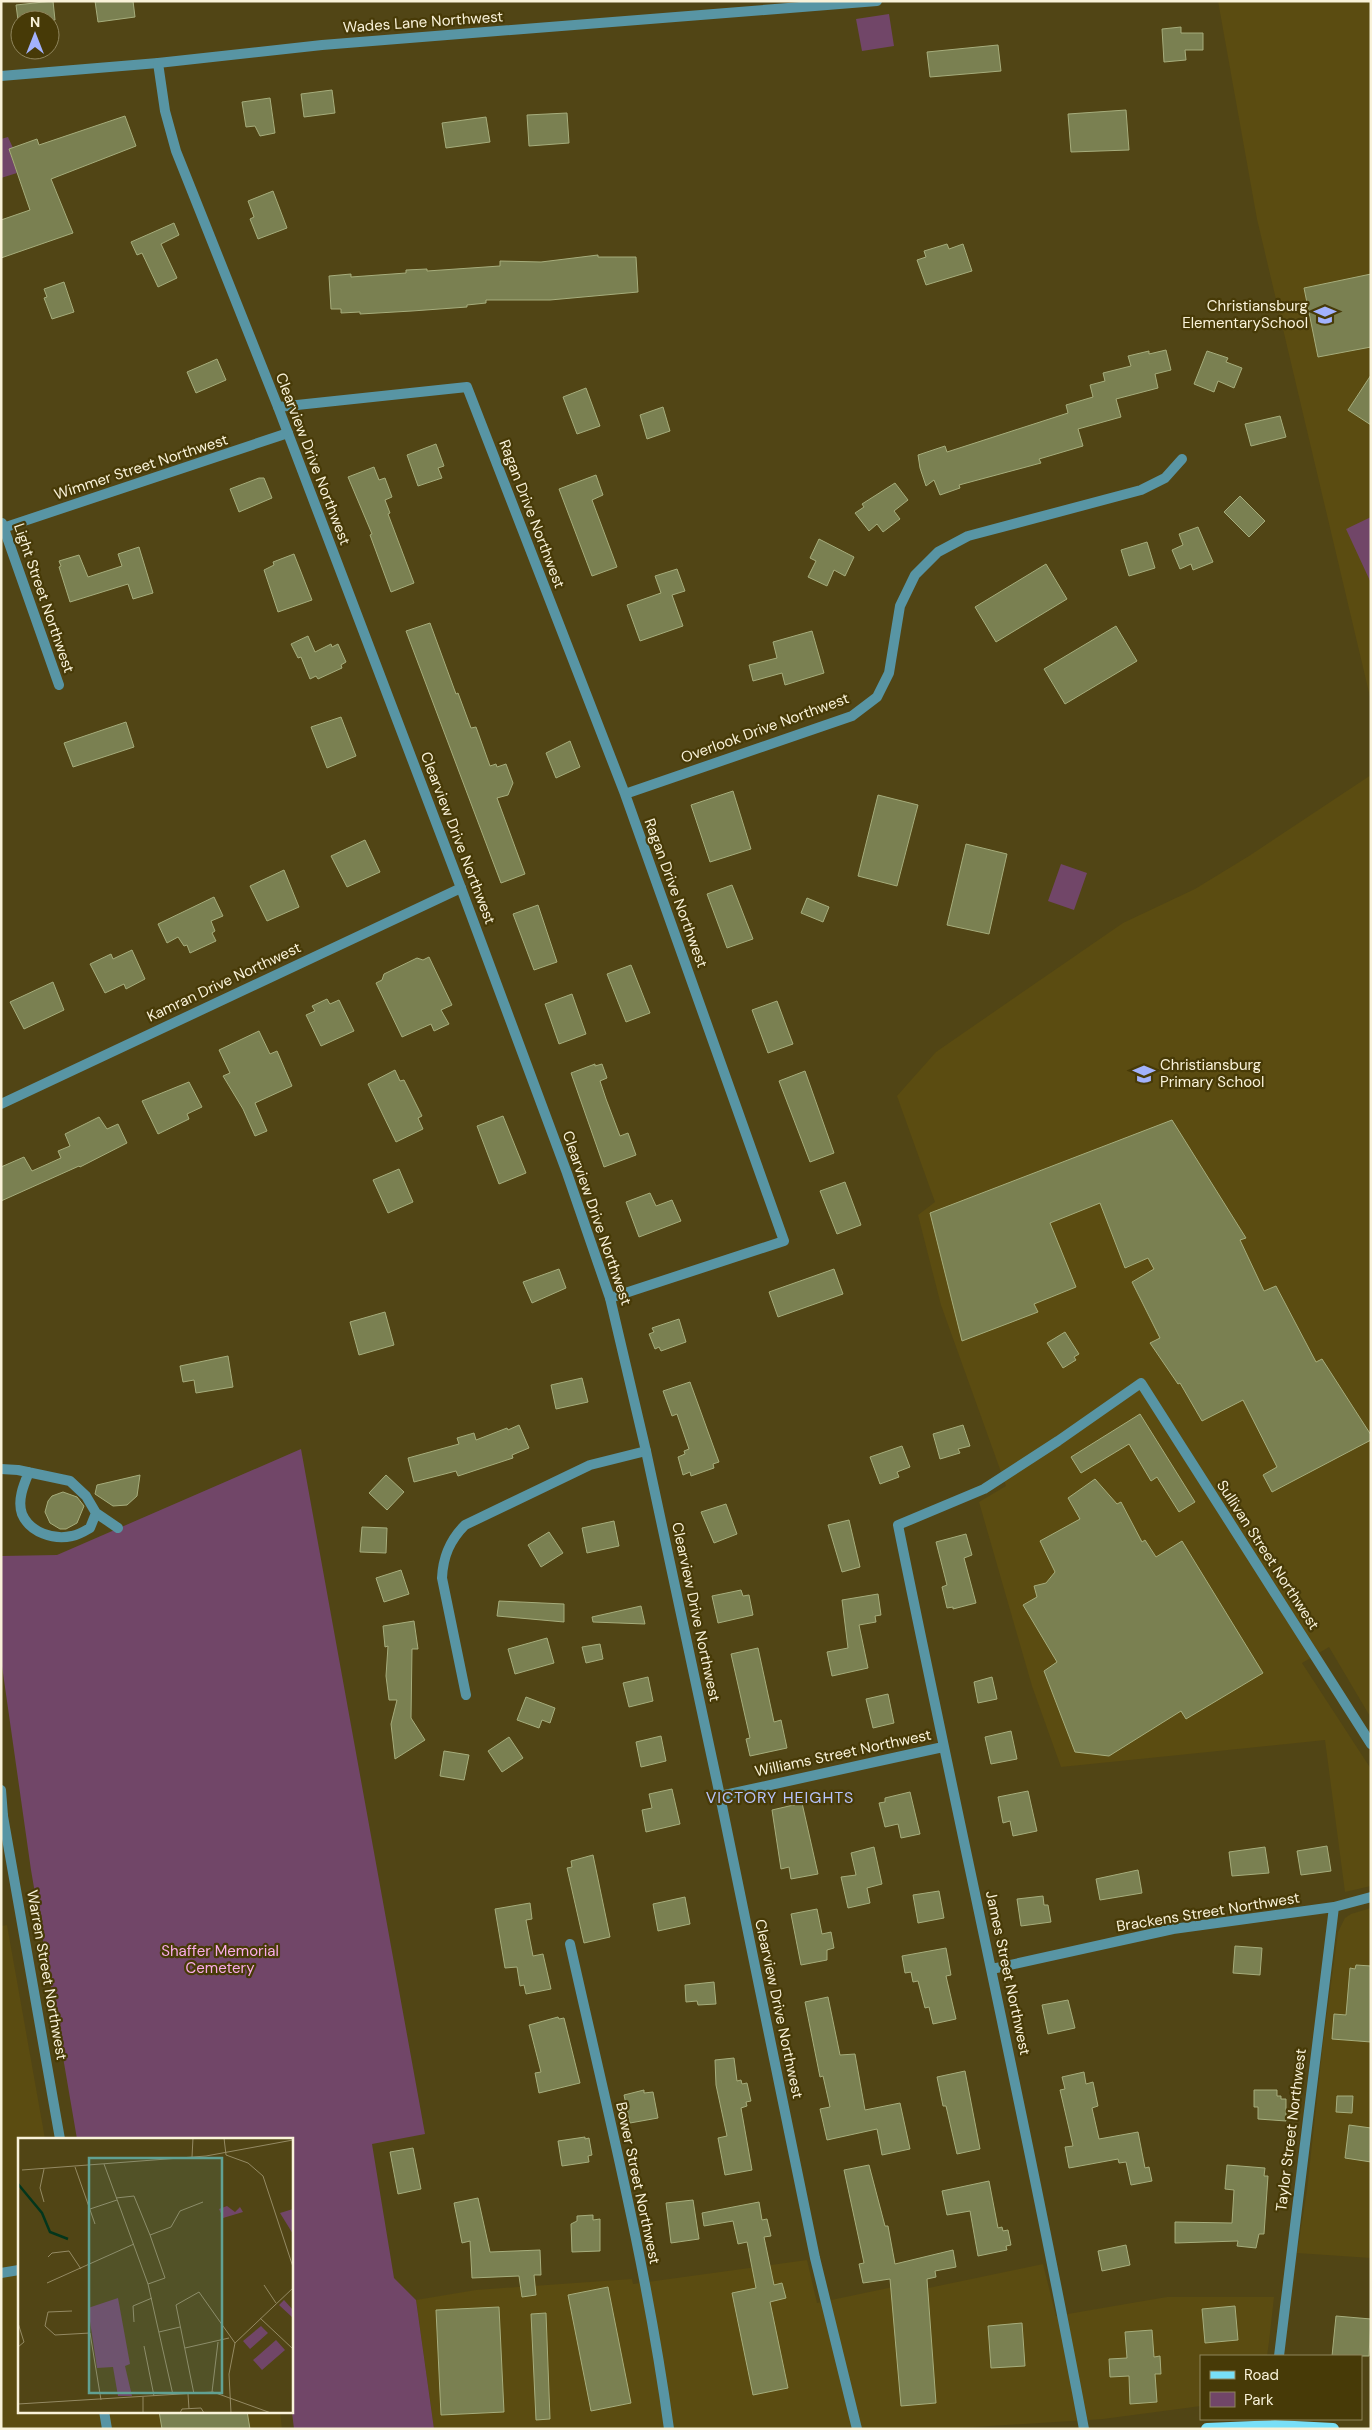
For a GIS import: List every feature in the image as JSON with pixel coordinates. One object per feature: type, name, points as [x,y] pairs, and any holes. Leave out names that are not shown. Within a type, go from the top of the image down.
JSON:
[{"type":"main road","points":[[1207,2429],[1275,2422],[1332,2429]]},
{"type":"street","name":"Wades Lane Northwest","points":[[1,76],[158,63],[322,45],[877,1]]},
{"type":"street","name":"Clearview Drive Northwest","points":[[158,63],[165,111],[176,151],[278,407],[461,888],[568,1173],[610,1298],[646,1451],[816,2258],[857,2429]]},
{"type":"street","name":"Ragan Drive Northwest","points":[[278,407],[467,388],[625,794],[784,1241],[610,1298]]},
{"type":"street","name":"Wimmer Street Northwest","points":[[2,525],[288,433]]},
{"type":"street","name":"Overlook Drive Northwest","points":[[625,794],[852,716],[877,697],[889,673],[900,606],[915,575],[938,552],[968,536],[1141,490],[1165,478],[1182,459]]},
{"type":"street","name":"Light Street Northwest","points":[[2,525],[59,684]]},
{"type":"street","name":"Kamran Drive Northwest","points":[[1,1104],[461,888]]},
{"type":"street","name":"James Street Northwest","points":[[1084,2429],[992,1968],[943,1747],[898,1525],[984,1489],[1058,1441],[1141,1383]]},
{"type":"street","name":"Sullivan Street Northwest","points":[[1141,1383],[1371,1744]]},
{"type":"street","points":[[466,1694],[442,1578],[443,1563],[456,1535],[465,1525],[590,1465],[646,1451]]},
{"type":"street","points":[[1,1469],[29,1472],[70,1481],[86,1496],[96,1513],[118,1528]]},
{"type":"street","points":[[29,1472],[21,1493],[22,1514],[33,1529],[52,1538],[74,1536],[90,1528],[96,1513]]},
{"type":"street","name":"Williams Street Northwest","points":[[720,1796],[943,1747]]},
{"type":"street","name":"Warren Street Northwest","points":[[1,1790],[2,1816],[60,2138]]},
{"type":"street","name":"Brackens Street Northwest","points":[[992,1968],[1173,1929],[1334,1907],[1371,1897]]},
{"type":"street","name":"Taylor Street Northwest","points":[[1279,2355],[1334,1907]]},
{"type":"street","name":"Bower Street Northwest","points":[[570,1944],[628,2206],[661,2372],[669,2429]]},
{"type":"street","points":[[1,2273],[18,2270]]},
{"type":"street","points":[[104,2412],[107,2429]]},
{"type":"shaded area","name":"Christiansburg ElementarySchool","points":[[1218,1],[1371,1],[1371,701],[1257,219]]},
{"type":"shaded area","points":[[1371,775],[1371,1718],[1329,1647],[1302,1663],[1371,1769],[1371,1886],[1345,1892],[1325,1740],[1061,1767],[1032,1686],[979,1502],[1006,1486],[941,1305],[918,1215],[935,1202],[897,1096],[936,1052],[1123,923],[1195,889],[1249,856]]},
{"type":"shaded area","points":[[1371,1908],[1371,2258],[1297,2253],[1307,2190],[1323,2043],[1338,1932],[1345,1918],[1351,1914]]},
{"type":"shaded area","points":[[7,1925],[45,2138],[18,2138],[18,2412],[280,2412],[282,2429],[1,2429],[1,1926]]},
{"type":"shaded area","points":[[807,2260],[817,2303],[917,2282],[919,2290],[1043,2264],[1056,2316],[1167,2297],[1274,2297],[1267,2355],[1200,2355],[1200,2406],[1103,2419],[943,2429],[434,2429],[416,2300],[476,2290],[632,2279],[633,2284]]},
{"type":"green space","points":[[889,14],[894,46],[862,51],[856,19]]},
{"type":"green space","points":[[8,137],[13,148],[9,149],[17,173],[1,178],[1,139]]},
{"type":"green space","points":[[1371,517],[1371,583],[1346,529]]},
{"type":"green space","points":[[1061,864],[1087,873],[1074,910],[1048,901]]},
{"type":"green space","name":"Shaffer Memorial Cemetery","points":[[301,1449],[425,2134],[372,2144],[394,2278],[416,2300],[434,2429],[294,2429],[292,2412],[292,2138],[77,2138],[31,1870],[1,1659],[1,1556],[57,1555]]},
{"type":"building","points":[[53,1],[54,10],[17,10],[16,5]]},
{"type":"building","points":[[95,1],[133,1],[135,17],[98,22]]},
{"type":"building","points":[[1181,27],[1181,33],[1203,33],[1203,50],[1185,50],[1186,60],[1164,62],[1162,29]]},
{"type":"building","points":[[998,45],[1001,71],[930,77],[927,52]]},
{"type":"building","points":[[332,90],[335,113],[304,117],[301,94]]},
{"type":"building","points":[[270,98],[275,133],[260,136],[255,126],[246,127],[242,102]]},
{"type":"building","points":[[1126,110],[1129,150],[1071,152],[1068,114]]},
{"type":"building","points":[[567,113],[569,143],[529,146],[527,115]]},
{"type":"building","points":[[125,116],[136,146],[51,179],[73,233],[1,258],[1,220],[30,210],[9,149],[37,139],[39,145]]},
{"type":"building","points":[[486,117],[490,142],[446,148],[442,123]]},
{"type":"building","points":[[273,191],[287,228],[258,239],[250,219],[254,217],[248,201]]},
{"type":"building","points":[[174,223],[179,235],[161,244],[177,278],[158,287],[142,253],[137,255],[131,242]]},
{"type":"building","points":[[947,244],[949,249],[963,244],[972,271],[926,285],[917,260],[926,257],[924,251]]},
{"type":"building","points":[[598,255],[598,257],[636,257],[638,292],[550,300],[486,300],[486,303],[467,305],[467,307],[360,314],[360,312],[341,313],[341,309],[331,309],[329,276],[351,274],[351,277],[406,273],[406,270],[427,269],[427,271],[500,266],[500,261],[541,262]]},
{"type":"building","points":[[1371,274],[1371,347],[1318,357],[1304,288]]},
{"type":"building","points":[[64,282],[74,312],[52,319],[44,298],[47,297],[44,289]]},
{"type":"building","points":[[1166,350],[1171,370],[1155,374],[1158,388],[1116,399],[1121,417],[1078,429],[1083,446],[1039,459],[1041,463],[959,485],[960,488],[940,495],[934,480],[926,486],[918,455],[945,446],[947,452],[1068,413],[1066,405],[1093,397],[1090,385],[1105,381],[1103,373],[1131,366],[1128,356],[1149,351],[1149,354]]},
{"type":"building","points":[[1207,351],[1228,358],[1226,362],[1242,368],[1234,388],[1218,381],[1214,392],[1194,384]]},
{"type":"building","points":[[217,359],[226,380],[196,393],[187,372]]},
{"type":"building","points":[[1371,375],[1371,425],[1348,410]]},
{"type":"building","points":[[586,388],[600,426],[577,434],[563,397]]},
{"type":"building","points":[[663,407],[670,431],[647,439],[640,415]]},
{"type":"building","points":[[1280,416],[1286,437],[1251,446],[1245,424]]},
{"type":"building","points":[[436,444],[444,466],[438,468],[442,478],[418,486],[407,455]]},
{"type":"building","points":[[374,467],[379,480],[385,478],[392,497],[385,500],[390,513],[388,514],[414,583],[391,592],[370,535],[372,534],[348,477]]},
{"type":"building","points":[[596,475],[603,495],[592,500],[617,567],[592,576],[559,489]]},
{"type":"building","points":[[259,478],[264,478],[272,498],[239,512],[230,489]]},
{"type":"building","points":[[895,483],[908,500],[894,511],[900,519],[883,532],[877,524],[869,531],[855,513],[864,507],[862,504]]},
{"type":"building","points":[[1240,496],[1265,521],[1249,537],[1224,512]]},
{"type":"building","points":[[1198,527],[1213,562],[1193,570],[1191,564],[1180,569],[1172,550],[1183,545],[1179,534]]},
{"type":"building","points":[[819,539],[854,557],[845,576],[834,570],[827,586],[808,577],[816,561],[810,558]]},
{"type":"building","points":[[1147,542],[1155,568],[1129,576],[1121,550]]},
{"type":"building","points":[[139,547],[153,593],[133,599],[128,584],[70,602],[59,567],[61,566],[59,561],[79,555],[88,577],[122,566],[118,554]]},
{"type":"building","points":[[294,554],[312,600],[278,612],[264,570],[274,565],[273,562]]},
{"type":"building","points":[[1046,564],[1067,599],[996,642],[975,607]]},
{"type":"building","points":[[677,569],[685,591],[672,595],[683,626],[640,641],[627,605],[661,593],[655,576]]},
{"type":"building","points":[[430,623],[456,694],[458,693],[471,728],[476,727],[490,766],[496,764],[497,767],[506,764],[513,783],[508,795],[497,798],[525,874],[501,883],[406,631]]},
{"type":"building","points":[[1116,626],[1137,661],[1065,704],[1044,669]]},
{"type":"building","points":[[812,631],[824,673],[785,685],[782,673],[753,681],[749,665],[777,658],[773,642]]},
{"type":"building","points":[[308,636],[315,652],[331,644],[332,647],[338,644],[346,662],[341,665],[342,668],[318,679],[316,676],[310,679],[301,657],[298,658],[291,644]]},
{"type":"building","points":[[341,717],[356,756],[327,768],[311,727]]},
{"type":"building","points":[[126,722],[134,747],[73,767],[64,743]]},
{"type":"building","points":[[570,741],[580,767],[556,778],[546,753]]},
{"type":"building","points":[[733,791],[751,849],[710,862],[691,805]]},
{"type":"building","points":[[878,795],[918,805],[897,886],[858,876]]},
{"type":"building","points":[[365,840],[380,872],[347,887],[331,856]]},
{"type":"building","points":[[966,844],[1007,854],[989,934],[947,925]]},
{"type":"building","points":[[284,870],[299,907],[267,921],[250,886]]},
{"type":"building","points":[[732,885],[753,939],[727,948],[707,894]]},
{"type":"building","points":[[214,897],[223,916],[211,921],[215,931],[212,933],[216,941],[190,953],[187,945],[184,946],[178,937],[167,943],[158,924]]},
{"type":"building","points":[[807,898],[829,907],[823,922],[801,913]]},
{"type":"building","points":[[538,905],[557,962],[534,970],[513,914]]},
{"type":"building","points":[[132,950],[145,979],[126,989],[124,984],[105,993],[90,964],[111,954],[113,959]]},
{"type":"building","points":[[429,957],[452,1005],[441,1010],[449,1024],[434,1031],[431,1024],[402,1037],[376,983],[382,980],[384,974],[417,958],[423,960]]},
{"type":"building","points":[[631,965],[650,1013],[626,1022],[607,974]]},
{"type":"building","points":[[53,982],[64,1010],[24,1029],[10,1002]]},
{"type":"building","points":[[572,994],[586,1034],[559,1044],[545,1004]]},
{"type":"building","points":[[327,999],[330,1004],[339,1000],[354,1031],[321,1046],[306,1015],[315,1011],[312,1006]]},
{"type":"building","points":[[777,1001],[793,1044],[768,1053],[752,1010]]},
{"type":"building","points":[[259,1031],[270,1054],[277,1051],[292,1086],[255,1103],[267,1131],[255,1136],[243,1109],[223,1076],[230,1073],[219,1050]]},
{"type":"building","points":[[595,1064],[595,1066],[602,1064],[607,1078],[600,1081],[620,1136],[628,1133],[636,1155],[604,1167],[571,1073]]},
{"type":"building","points":[[395,1070],[400,1081],[404,1080],[422,1116],[418,1118],[423,1129],[396,1142],[368,1084]]},
{"type":"building","points":[[805,1071],[834,1153],[810,1162],[779,1081]]},
{"type":"building","points":[[189,1082],[202,1107],[187,1114],[189,1119],[158,1134],[142,1101]]},
{"type":"building","points":[[503,1116],[526,1173],[499,1184],[477,1126]]},
{"type":"building","points":[[99,1117],[107,1129],[118,1124],[127,1143],[80,1167],[1,1201],[1,1167],[24,1157],[32,1171],[61,1158],[58,1151],[70,1146],[65,1134]]},
{"type":"building","points":[[1172,1120],[1246,1238],[1240,1240],[1264,1291],[1276,1286],[1316,1362],[1322,1359],[1371,1435],[1371,1440],[1272,1492],[1263,1475],[1277,1467],[1243,1400],[1202,1421],[1180,1383],[1178,1384],[1150,1343],[1160,1338],[1132,1282],[1154,1269],[1148,1258],[1125,1268],[1100,1203],[1050,1223],[1076,1287],[1034,1304],[1038,1312],[962,1341],[930,1213]]},
{"type":"building","points":[[399,1169],[413,1202],[388,1213],[373,1180]]},
{"type":"building","points":[[845,1182],[861,1225],[837,1234],[820,1191]]},
{"type":"building","points":[[650,1193],[656,1206],[672,1200],[681,1221],[639,1237],[626,1202]]},
{"type":"building","points":[[559,1269],[566,1288],[532,1303],[523,1282]]},
{"type":"building","points":[[834,1269],[843,1294],[778,1317],[769,1292]]},
{"type":"building","points":[[385,1312],[394,1345],[359,1355],[350,1322]]},
{"type":"building","points":[[679,1319],[686,1342],[661,1351],[659,1347],[655,1349],[649,1334],[654,1332],[652,1328]]},
{"type":"building","points":[[1065,1332],[1079,1354],[1074,1357],[1076,1360],[1063,1368],[1047,1343]]},
{"type":"building","points":[[228,1356],[233,1387],[196,1393],[194,1380],[183,1382],[180,1366]]},
{"type":"building","points":[[582,1378],[588,1402],[556,1409],[551,1385]]},
{"type":"building","points":[[690,1382],[719,1462],[713,1464],[714,1468],[691,1476],[690,1472],[683,1475],[678,1457],[685,1454],[684,1451],[689,1449],[677,1414],[672,1416],[663,1391]]},
{"type":"building","points":[[1140,1414],[1195,1502],[1179,1512],[1157,1477],[1151,1481],[1129,1444],[1081,1473],[1071,1457]]},
{"type":"building","points":[[519,1425],[529,1448],[512,1455],[513,1458],[458,1476],[456,1471],[414,1482],[408,1458],[459,1444],[457,1438],[474,1433],[476,1440]]},
{"type":"building","points":[[963,1425],[970,1446],[958,1449],[960,1453],[940,1459],[933,1434]]},
{"type":"building","points":[[902,1446],[910,1467],[897,1472],[899,1477],[880,1484],[870,1457]]},
{"type":"building","points":[[140,1475],[137,1496],[127,1505],[113,1506],[95,1494],[97,1485]]},
{"type":"building","points":[[386,1475],[404,1492],[387,1510],[369,1493]]},
{"type":"building","points":[[1095,1479],[1117,1504],[1121,1502],[1142,1542],[1145,1540],[1156,1557],[1182,1541],[1263,1673],[1186,1719],[1181,1711],[1109,1756],[1075,1752],[1044,1671],[1057,1662],[1023,1605],[1037,1597],[1034,1586],[1046,1583],[1055,1572],[1040,1541],[1080,1519],[1068,1498]]},
{"type":"building","points":[[63,1492],[77,1497],[84,1506],[77,1523],[66,1529],[60,1529],[50,1523],[45,1512],[48,1501],[52,1496]]},
{"type":"building","points":[[726,1504],[737,1534],[714,1543],[701,1512]]},
{"type":"building","points":[[849,1520],[860,1567],[842,1572],[828,1525]]},
{"type":"building","points":[[614,1521],[619,1546],[587,1553],[582,1528]]},
{"type":"building","points":[[362,1527],[387,1528],[386,1553],[360,1552]]},
{"type":"building","points":[[549,1532],[563,1553],[541,1567],[528,1545]]},
{"type":"building","points":[[966,1534],[972,1555],[964,1558],[976,1603],[953,1609],[953,1607],[947,1608],[942,1587],[947,1585],[936,1542]]},
{"type":"building","points":[[401,1570],[409,1594],[384,1602],[376,1578]]},
{"type":"building","points":[[741,1590],[743,1596],[749,1595],[753,1615],[718,1623],[712,1596]]},
{"type":"building","points":[[878,1594],[881,1615],[875,1616],[876,1622],[859,1625],[868,1668],[832,1676],[827,1652],[848,1648],[842,1600]]},
{"type":"building","points":[[499,1601],[564,1604],[564,1622],[497,1616]]},
{"type":"building","points":[[641,1606],[645,1624],[593,1622],[592,1617]]},
{"type":"building","points":[[414,1621],[418,1649],[412,1649],[411,1718],[425,1740],[395,1759],[391,1724],[397,1700],[389,1700],[386,1676],[388,1646],[385,1647],[383,1626]]},
{"type":"building","points":[[547,1638],[554,1663],[515,1674],[508,1649]]},
{"type":"building","points":[[600,1644],[603,1659],[586,1663],[582,1647]]},
{"type":"building","points":[[758,1648],[774,1722],[781,1720],[787,1748],[750,1756],[746,1739],[750,1738],[731,1654]]},
{"type":"building","points":[[648,1677],[653,1701],[629,1707],[623,1683]]},
{"type":"building","points":[[992,1677],[997,1699],[978,1703],[974,1682]]},
{"type":"building","points":[[888,1694],[894,1723],[873,1728],[866,1699]]},
{"type":"building","points":[[526,1697],[555,1708],[550,1723],[542,1720],[539,1728],[517,1720]]},
{"type":"building","points":[[1011,1731],[1017,1759],[991,1764],[985,1737]]},
{"type":"building","points":[[661,1736],[666,1761],[641,1767],[636,1742]]},
{"type":"building","points":[[509,1737],[523,1758],[502,1772],[488,1751]]},
{"type":"building","points":[[444,1751],[469,1755],[464,1780],[440,1776]]},
{"type":"building","points":[[672,1789],[680,1824],[646,1832],[642,1810],[652,1808],[649,1794]]},
{"type":"building","points":[[1028,1791],[1037,1831],[1013,1836],[1010,1821],[1003,1823],[998,1797]]},
{"type":"building","points":[[910,1792],[920,1834],[901,1838],[898,1824],[885,1827],[879,1803],[885,1802],[885,1798]]},
{"type":"building","points":[[802,1803],[818,1874],[791,1879],[789,1867],[781,1869],[772,1810]]},
{"type":"building","points":[[1327,1846],[1331,1871],[1301,1875],[1297,1851]]},
{"type":"building","points":[[874,1847],[882,1884],[867,1888],[870,1903],[848,1908],[841,1877],[856,1875],[851,1853]]},
{"type":"building","points":[[1265,1847],[1269,1873],[1232,1876],[1229,1852]]},
{"type":"building","points":[[593,1855],[610,1937],[584,1943],[567,1868],[572,1867],[571,1861]]},
{"type":"building","points":[[1138,1870],[1142,1893],[1100,1900],[1096,1879]]},
{"type":"building","points":[[939,1891],[944,1918],[918,1923],[913,1895]]},
{"type":"building","points":[[1043,1896],[1044,1905],[1048,1905],[1051,1922],[1021,1926],[1017,1899]]},
{"type":"building","points":[[685,1897],[690,1924],[658,1931],[653,1904]]},
{"type":"building","points":[[530,1903],[532,1919],[526,1920],[533,1956],[543,1954],[551,1989],[526,1994],[524,1985],[520,1986],[517,1967],[505,1968],[495,1909]]},
{"type":"building","points":[[817,1909],[822,1934],[831,1932],[834,1948],[827,1950],[827,1960],[801,1965],[791,1914]]},
{"type":"building","points":[[1235,1946],[1262,1948],[1260,1975],[1233,1973]]},
{"type":"building","points":[[946,1948],[951,1975],[946,1976],[956,2019],[933,2024],[929,2007],[925,2008],[918,1981],[913,1982],[911,1972],[905,1973],[902,1956]]},
{"type":"building","points":[[1356,1965],[1371,1966],[1371,2042],[1332,2039],[1334,2014],[1346,2015],[1350,1968],[1355,1969]]},
{"type":"building","points":[[714,1982],[716,2004],[698,2005],[697,2001],[686,2002],[685,1985]]},
{"type":"building","points":[[828,1997],[840,2055],[855,2054],[865,2110],[900,2103],[910,2149],[882,2155],[877,2129],[827,2140],[820,2109],[830,2107],[823,2076],[820,2077],[805,2002]]},
{"type":"building","points":[[1068,2000],[1075,2028],[1048,2034],[1042,2005]]},
{"type":"building","points":[[558,2017],[559,2019],[564,2018],[580,2083],[539,2093],[535,2073],[541,2072],[529,2025]]},
{"type":"building","points":[[734,2058],[737,2081],[741,2080],[742,2084],[747,2083],[751,2101],[746,2102],[747,2106],[741,2108],[752,2170],[725,2175],[718,2138],[727,2136],[716,2085],[715,2060]]},
{"type":"building","points":[[965,2071],[980,2149],[957,2154],[937,2077]]},
{"type":"building","points":[[1084,2072],[1086,2084],[1093,2082],[1098,2106],[1092,2108],[1099,2139],[1138,2132],[1145,2168],[1149,2167],[1152,2181],[1131,2185],[1126,2162],[1119,2163],[1118,2159],[1069,2168],[1065,2147],[1073,2146],[1060,2090],[1065,2089],[1062,2077]]},
{"type":"building","points":[[644,2090],[644,2093],[653,2092],[658,2118],[630,2123],[624,2095]]},
{"type":"building","points":[[1254,2090],[1277,2090],[1277,2096],[1281,2096],[1281,2099],[1286,2099],[1286,2121],[1258,2119],[1258,2107],[1254,2107]]},
{"type":"building","points":[[1337,2096],[1353,2096],[1352,2113],[1336,2112]]},
{"type":"building","points":[[1349,2125],[1371,2128],[1371,2162],[1345,2158]]},
{"type":"building","points":[[585,2137],[585,2139],[589,2138],[592,2155],[588,2156],[589,2162],[562,2166],[558,2141]]},
{"type":"building","points":[[413,2148],[421,2189],[398,2194],[390,2152]]},
{"type":"building","points":[[869,2165],[885,2226],[888,2226],[895,2264],[953,2250],[956,2267],[935,2271],[936,2277],[927,2279],[936,2403],[901,2406],[890,2279],[863,2283],[859,2264],[864,2263],[844,2170]]},
{"type":"building","points":[[1227,2165],[1265,2168],[1264,2176],[1268,2176],[1264,2234],[1259,2234],[1256,2248],[1237,2246],[1238,2241],[1175,2243],[1175,2222],[1232,2223],[1234,2190],[1225,2189]]},
{"type":"building","points":[[989,2181],[998,2228],[1002,2227],[1003,2231],[1008,2230],[1011,2245],[1006,2246],[1007,2250],[978,2256],[970,2211],[947,2215],[942,2191]]},
{"type":"building","points":[[478,2198],[490,2252],[540,2250],[541,2275],[534,2275],[536,2295],[522,2297],[519,2276],[472,2278],[470,2241],[462,2243],[454,2203]]},
{"type":"building","points":[[693,2200],[699,2239],[671,2243],[666,2203]]},
{"type":"building","points":[[759,2202],[762,2220],[767,2219],[771,2236],[764,2237],[774,2285],[782,2283],[786,2298],[770,2302],[788,2388],[753,2395],[732,2293],[756,2288],[747,2242],[738,2244],[733,2221],[704,2226],[702,2213]]},
{"type":"building","points":[[593,2215],[593,2220],[600,2219],[600,2251],[572,2252],[571,2224],[577,2221],[577,2216]]},
{"type":"building","points":[[1126,2245],[1130,2265],[1102,2271],[1098,2251]]},
{"type":"building","points":[[608,2287],[631,2403],[591,2411],[568,2295]]},
{"type":"building","points":[[1235,2306],[1238,2340],[1205,2343],[1202,2309]]},
{"type":"building","points":[[499,2307],[504,2412],[441,2415],[436,2310]]},
{"type":"building","points":[[546,2313],[550,2419],[536,2420],[531,2314]]},
{"type":"building","points":[[1336,2316],[1371,2319],[1369,2356],[1332,2355]]},
{"type":"building","points":[[1022,2323],[1025,2366],[991,2368],[988,2326]]},
{"type":"building","points":[[1152,2330],[1154,2357],[1160,2356],[1161,2374],[1155,2374],[1157,2402],[1130,2404],[1129,2376],[1110,2377],[1109,2359],[1127,2358],[1125,2332]]},
{"type":"building","points":[[159,2412],[247,2412],[250,2429],[162,2429]]},
{"type":"place","name":"Christiansburg ElementarySchool","points":[[1325,315]]},
{"type":"place","name":"Christiansburg Primary School","points":[[1144,1074]]},
{"type":"district","name":"VICTORY HEIGHTS","points":[[780,1797]]}]
